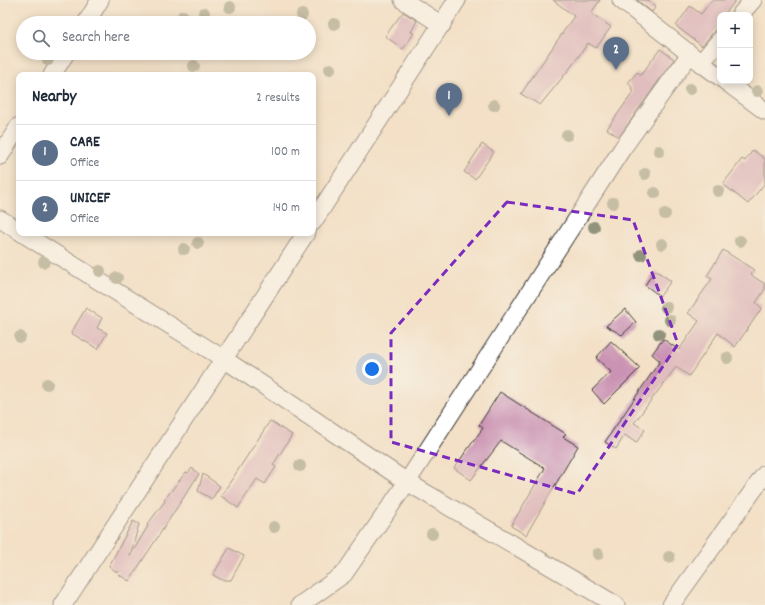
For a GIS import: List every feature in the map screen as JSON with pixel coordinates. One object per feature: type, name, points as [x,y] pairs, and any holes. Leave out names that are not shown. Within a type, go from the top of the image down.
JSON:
[{"type":"street","points":[[90,16],[100,0]]},
{"type":"street","points":[[403,0],[442,24]]},
{"type":"street","points":[[316,217],[457,0]]},
{"type":"street","points":[[621,0],[717,75]]},
{"type":"street","points":[[743,12],[753,0]]},
{"type":"street","points":[[300,605],[344,574],[407,482],[622,149],[695,59],[717,42]]},
{"type":"street","points":[[54,72],[62,60]]},
{"type":"street","points":[[729,84],[765,111]]},
{"type":"street","points":[[0,156],[16,131]]},
{"type":"street","points":[[0,219],[16,229]]},
{"type":"street","points":[[27,236],[224,358],[407,482],[616,605]]},
{"type":"street","points":[[63,605],[304,236]]},
{"type":"street","points":[[671,605],[765,474]]},
{"type":"highlighted area","points":[[507,202],[633,220],[678,344],[577,494],[391,442],[391,333]]},
{"type":"building","points":[[553,0],[600,0],[591,13],[611,27],[596,48],[588,43],[571,67],[540,105],[521,94],[574,16]]},
{"type":"building","points":[[637,0],[648,0],[656,6],[652,12]]},
{"type":"building","points":[[712,0],[736,0],[726,12],[717,12],[717,27],[702,46],[676,26],[690,6],[701,14]]},
{"type":"building","points":[[403,12],[417,21],[411,32],[414,33],[403,49],[385,36]]},
{"type":"building","points":[[660,49],[674,59],[619,137],[607,129],[634,91],[628,83],[637,72],[641,75]]},
{"type":"building","points":[[482,144],[494,152],[475,179],[464,172]]},
{"type":"building","points":[[753,150],[765,159],[765,183],[748,204],[723,184],[742,159],[745,161]]},
{"type":"building","points":[[723,250],[754,270],[751,275],[765,284],[765,289],[756,303],[762,308],[735,347],[718,333],[689,376],[676,367],[634,423],[645,430],[636,443],[625,435],[616,449],[605,442],[660,361],[652,354],[663,339],[679,350],[699,321],[688,313],[712,279],[707,276]]},
{"type":"building","points":[[655,270],[671,281],[660,296],[645,285]]},
{"type":"building","points":[[86,308],[102,318],[97,328],[107,333],[98,349],[71,333]]},
{"type":"building","points":[[625,309],[636,322],[622,335],[606,326]]},
{"type":"building","points":[[611,341],[640,368],[604,404],[592,390],[611,372],[596,358]]},
{"type":"building","points":[[500,392],[566,434],[563,437],[578,446],[526,535],[511,526],[545,468],[501,441],[471,480],[454,468],[483,428],[479,425]]},
{"type":"building","points":[[270,421],[292,435],[273,465],[276,467],[265,484],[257,479],[238,508],[221,496]]},
{"type":"building","points":[[192,468],[199,474],[129,581],[109,566],[133,521],[139,524],[130,556],[148,526],[147,525],[165,501],[164,500],[186,472],[188,473]]},
{"type":"building","points":[[203,474],[220,486],[212,499],[198,491]]},
{"type":"building","points":[[229,548],[244,556],[231,580],[222,580],[213,575]]},
{"type":"place","name":"UNICEF","points":[[616,70]]},
{"type":"place","name":"CARE","points":[[449,116]]}]
